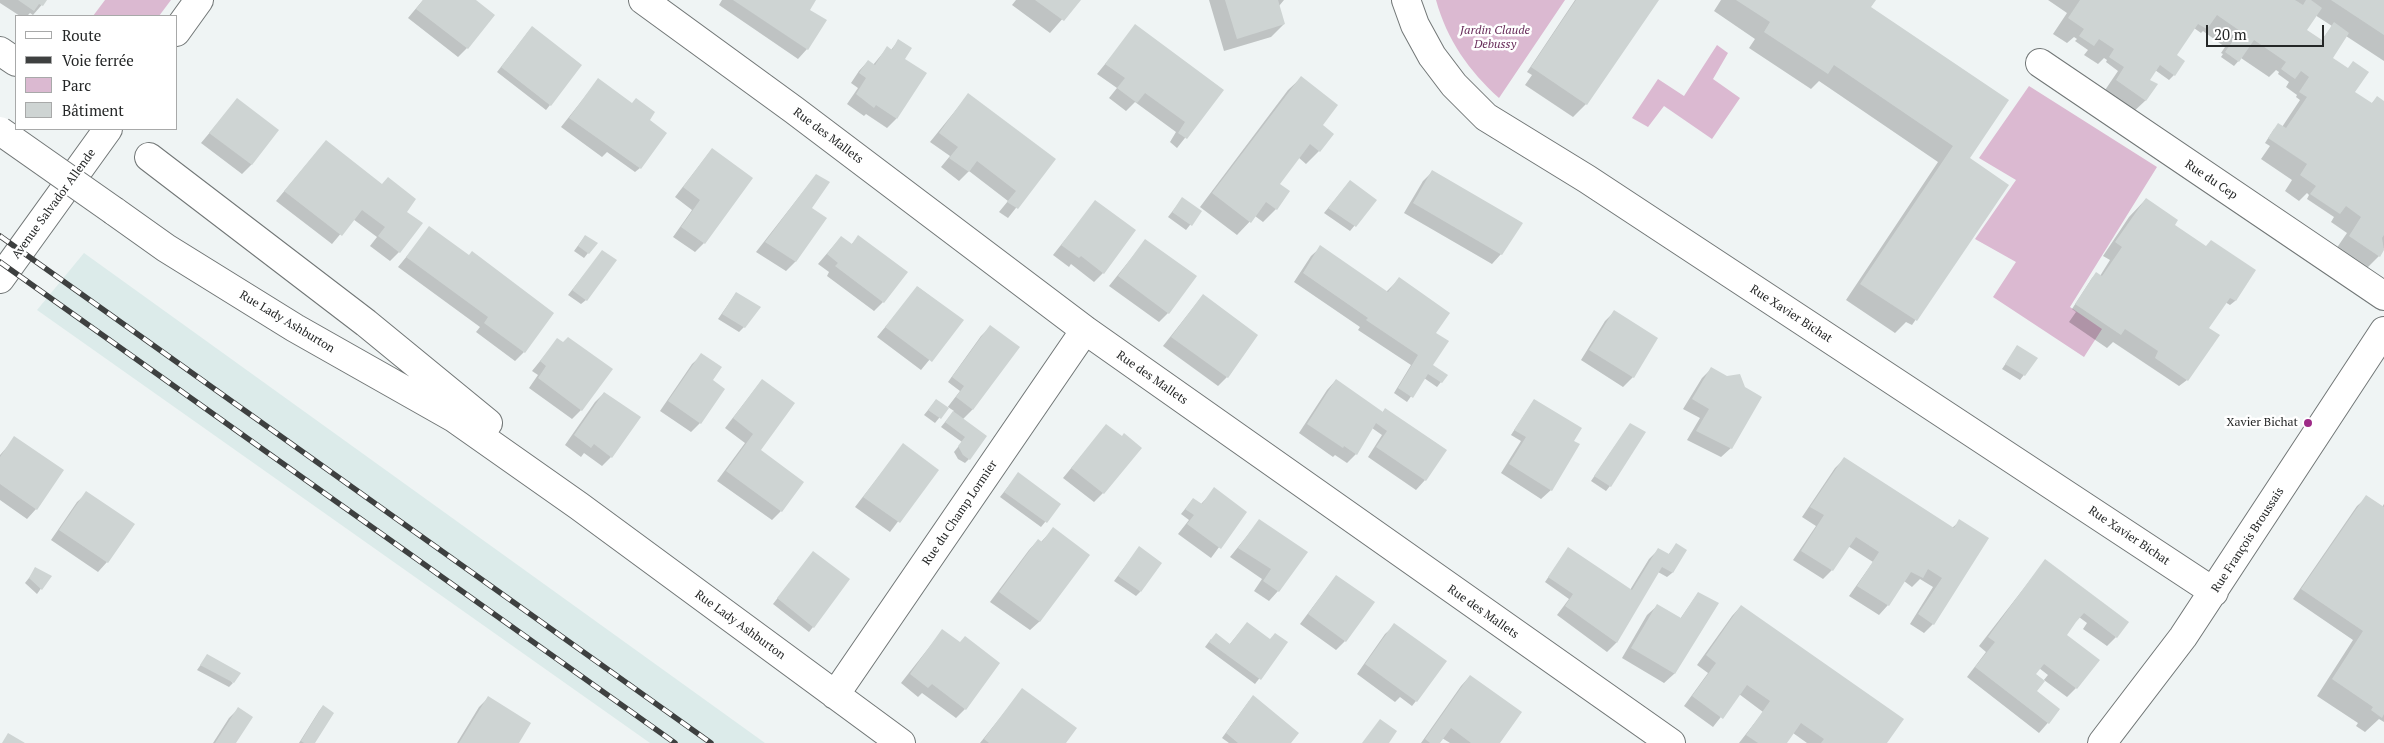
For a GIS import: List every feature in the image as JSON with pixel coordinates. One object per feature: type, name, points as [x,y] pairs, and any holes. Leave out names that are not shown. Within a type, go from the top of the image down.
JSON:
[{"type":"street","points":[[178,29],[199,0]]},
{"type":"street","name":"Rue des Mallets","points":[[643,0],[802,116],[1085,330],[1670,743]]},
{"type":"street","name":"Rue Xavier Bichat","points":[[1406,0],[1415,26],[1432,56],[1454,85],[1486,117],[1587,179],[2214,592]]},
{"type":"street","points":[[0,51],[15,61]]},
{"type":"street","name":"Rue du Cep","points":[[2040,63],[2384,296]]},
{"type":"street","name":"Avenue Salvador Allende","points":[[0,279],[107,130]]},
{"type":"street","name":"Rue Lady Ashburton","points":[[0,131],[166,248],[295,328],[454,418],[579,506],[901,743]]},
{"type":"street","name":"Rue Lady Ashburton","points":[[149,157],[366,323],[487,422],[579,506]]},
{"type":"street","name":"Rue du Champ Lormier","points":[[835,695],[1085,330]]},
{"type":"street","name":"Rue François Broussais","points":[[2102,743],[2183,637],[2214,592],[2384,331]]},
{"type":"shaded area","points":[[84,253],[765,743],[650,743],[37,310]]},
{"type":"green space","points":[[105,0],[171,0],[160,15],[94,15]]},
{"type":"green space","name":"Jardin Claude Debussy","points":[[1436,0],[1565,0],[1499,98],[1478,77],[1460,54],[1446,28]]},
{"type":"green space","points":[[1717,45],[1728,53],[1713,79],[1740,98],[1712,139],[1664,106],[1648,127],[1632,118],[1658,79],[1684,96]]},
{"type":"green space","points":[[2029,86],[2157,167],[2070,307],[2102,329],[2084,357],[1993,297],[2016,262],[1975,239],[2016,180],[1979,158]]},
{"type":"building","points":[[18,0],[47,0],[43,6],[39,4],[34,11]]},
{"type":"building","points":[[423,0],[476,0],[495,15],[468,49],[416,9]]},
{"type":"building","points":[[733,0],[816,0],[810,10],[827,20],[808,50]]},
{"type":"building","points":[[1035,0],[1081,0],[1064,21]]},
{"type":"building","points":[[1225,0],[1278,0],[1285,24],[1237,39]]},
{"type":"building","points":[[1576,0],[1659,0],[1587,105],[1531,67]]},
{"type":"building","points":[[1736,0],[1876,0],[1871,7],[2009,100],[1970,158],[2009,185],[1917,321],[1860,284],[1953,146],[1834,65],[1828,74],[1764,32],[1770,22]]},
{"type":"building","points":[[2080,0],[2295,0],[2303,5],[2306,0],[2311,0],[2322,8],[2307,30],[2322,40],[2334,22],[2349,33],[2333,58],[2348,68],[2353,61],[2369,72],[2355,92],[2372,103],[2377,96],[2384,101],[2384,235],[2382,238],[2384,250],[2380,257],[2349,236],[2361,217],[2346,206],[2340,214],[2310,194],[2316,186],[2300,175],[2307,164],[2268,138],[2278,123],[2286,128],[2307,97],[2299,92],[2309,77],[2301,71],[2295,79],[2281,69],[2286,62],[2254,40],[2239,62],[2225,52],[2240,31],[2217,15],[2207,29],[2198,24],[2177,55],[2185,61],[2175,76],[2160,65],[2150,80],[2158,84],[2146,101],[2116,80],[2124,67],[2109,57],[2114,49],[2099,39],[2094,46],[2079,36],[2084,29],[2068,18]]},
{"type":"building","points":[[2331,0],[2384,0],[2384,35]]},
{"type":"building","points":[[1135,24],[1224,90],[1187,139],[1178,133],[1185,122],[1145,93],[1137,103],[1117,88],[1125,78],[1105,64]]},
{"type":"building","points":[[532,26],[582,65],[551,106],[501,67]]},
{"type":"building","points":[[898,39],[912,48],[905,59],[927,73],[897,119],[876,105],[874,108],[856,94],[866,78],[859,73],[868,60],[875,65],[887,46],[892,50]]},
{"type":"building","points":[[1301,76],[1338,105],[1323,125],[1334,134],[1320,152],[1310,144],[1280,184],[1290,191],[1277,210],[1266,202],[1251,223],[1212,193]]},
{"type":"building","points":[[598,78],[632,103],[636,98],[655,112],[650,120],[667,133],[641,169],[569,118]]},
{"type":"building","points":[[968,93],[1056,159],[1018,209],[1007,202],[1016,191],[977,161],[969,172],[949,158],[958,147],[939,133]]},
{"type":"building","points":[[237,98],[279,130],[252,165],[209,133]]},
{"type":"building","points":[[326,140],[382,184],[388,177],[416,199],[407,212],[423,223],[400,253],[378,236],[385,227],[362,210],[342,236],[284,191]]},
{"type":"building","points":[[712,148],[753,178],[705,244],[681,227],[700,200],[683,187]]},
{"type":"building","points":[[1432,170],[1523,223],[1502,255],[1413,203]]},
{"type":"building","points":[[816,174],[830,182],[812,208],[827,218],[796,262],[765,242]]},
{"type":"building","points":[[1350,180],[1377,200],[1356,227],[1328,208]]},
{"type":"building","points":[[1182,197],[1202,211],[1192,226],[1172,212]]},
{"type":"building","points":[[2146,198],[2178,220],[2175,225],[2206,246],[2211,240],[2256,270],[2236,301],[2230,298],[2209,328],[2220,335],[2188,381],[2155,358],[2158,351],[2125,329],[2121,335],[2075,304],[2096,272],[2102,276],[2122,247],[2115,242]]},
{"type":"building","points":[[1095,200],[1136,230],[1104,274],[1081,256],[1079,258],[1061,245]]},
{"type":"building","points":[[429,226],[469,255],[472,251],[554,313],[525,353],[484,323],[488,317],[406,257]]},
{"type":"building","points":[[585,235],[598,243],[589,254],[578,246]]},
{"type":"building","points":[[858,235],[908,272],[884,303],[835,266],[838,263],[827,254],[841,236],[852,244]]},
{"type":"building","points":[[1145,239],[1197,276],[1169,314],[1118,276]]},
{"type":"building","points":[[1320,245],[1388,292],[1399,277],[1450,313],[1436,333],[1449,341],[1433,365],[1448,375],[1442,383],[1428,374],[1413,398],[1398,388],[1418,355],[1366,320],[1368,318],[1303,273]]},
{"type":"building","points":[[602,250],[617,260],[587,301],[572,290]]},
{"type":"building","points":[[917,286],[964,320],[932,362],[885,327]]},
{"type":"building","points":[[736,292],[761,307],[745,328],[722,314]]},
{"type":"building","points":[[1203,294],[1258,335],[1228,378],[1171,337]]},
{"type":"building","points":[[1614,310],[1658,338],[1634,378],[1589,350]]},
{"type":"building","points":[[990,325],[1020,347],[973,410],[956,397],[964,386],[952,377]]},
{"type":"building","points":[[568,337],[613,369],[582,411],[538,378],[546,366],[540,361],[557,338],[563,342]]},
{"type":"building","points":[[2017,345],[2038,358],[2025,376],[2005,364]]},
{"type":"building","points":[[701,353],[722,367],[713,380],[725,389],[701,424],[668,401]]},
{"type":"building","points":[[1711,367],[1727,376],[1740,374],[1745,387],[1762,397],[1732,449],[1696,431],[1709,409],[1692,399]]},
{"type":"building","points":[[762,379],[795,403],[761,450],[804,482],[782,512],[726,471],[753,434],[733,418]]},
{"type":"building","points":[[1336,379],[1383,412],[1385,408],[1447,450],[1426,481],[1376,447],[1387,431],[1376,423],[1357,455],[1307,424]]},
{"type":"building","points":[[604,392],[641,417],[612,458],[594,444],[591,448],[574,435]]},
{"type":"building","points":[[936,399],[949,408],[941,419],[928,410]]},
{"type":"building","points":[[1534,399],[1582,428],[1574,441],[1580,444],[1552,491],[1509,464],[1526,437],[1514,430]]},
{"type":"building","points":[[953,411],[987,436],[970,460],[963,455],[958,446],[965,437],[945,422]]},
{"type":"building","points":[[1630,423],[1646,432],[1611,487],[1594,476]]},
{"type":"building","points":[[1106,424],[1122,436],[1124,433],[1142,448],[1104,494],[1071,468]]},
{"type":"building","points":[[14,436],[64,470],[37,510],[0,484],[0,457]]},
{"type":"building","points":[[903,443],[939,470],[900,523],[863,497]]},
{"type":"building","points":[[1844,457],[1954,528],[1959,519],[1989,538],[1934,625],[1918,614],[1942,578],[1928,569],[1923,578],[1911,572],[1889,606],[1857,586],[1879,552],[1856,537],[1833,571],[1801,551],[1824,515],[1810,507]]},
{"type":"building","points":[[1018,472],[1061,504],[1047,523],[1004,492]]},
{"type":"building","points":[[1214,487],[1247,512],[1221,549],[1187,524],[1194,515],[1185,509],[1193,498],[1202,504]]},
{"type":"building","points":[[86,491],[135,524],[108,563],[59,530]]},
{"type":"building","points":[[2366,495],[2384,507],[2384,714],[2382,718],[2371,710],[2373,707],[2332,679],[2363,631],[2301,589]]},
{"type":"building","points":[[1259,519],[1308,552],[1279,592],[1263,581],[1271,569],[1238,548]]},
{"type":"building","points":[[1053,527],[1090,555],[1040,622],[999,592],[1038,539],[1042,542]]},
{"type":"building","points":[[1676,543],[1687,550],[1673,573],[1662,567],[1617,643],[1565,606],[1573,594],[1548,577],[1568,547],[1632,590],[1658,548],[1669,554]]},
{"type":"building","points":[[1139,546],[1162,563],[1141,592],[1118,576]]},
{"type":"building","points":[[813,551],[850,579],[814,628],[777,598]]},
{"type":"building","points":[[2045,559],[2129,622],[2117,638],[2084,613],[2076,622],[2067,635],[2100,660],[2077,689],[2044,664],[2036,674],[2045,681],[2037,691],[2060,709],[2049,724],[1975,667],[1995,642],[1988,637]]},
{"type":"building","points":[[35,567],[52,576],[42,590],[29,578]]},
{"type":"building","points":[[1336,575],[1375,602],[1346,642],[1308,614]]},
{"type":"building","points":[[1698,592],[1719,603],[1675,674],[1631,648],[1657,604],[1681,618]]},
{"type":"building","points":[[1741,605],[1904,719],[1887,743],[1821,743],[1824,739],[1801,723],[1787,743],[1758,743],[1746,735],[1770,701],[1747,685],[1723,719],[1692,696],[1716,663],[1706,655]]},
{"type":"building","points":[[1247,622],[1270,639],[1275,633],[1288,642],[1261,680],[1209,642],[1216,633],[1230,644]]},
{"type":"building","points":[[1394,623],[1447,661],[1417,702],[1365,664]]},
{"type":"building","points":[[942,629],[960,642],[965,636],[1000,663],[966,710],[932,684],[928,688],[910,674]]},
{"type":"building","points":[[207,654],[241,673],[234,683],[200,665]]},
{"type":"building","points":[[1470,675],[1522,712],[1500,743],[1471,743],[1451,728],[1440,743],[1430,743],[1425,739]]},
{"type":"building","points":[[1022,688],[1077,728],[1066,743],[989,743],[984,739]]},
{"type":"building","points":[[1253,695],[1299,733],[1291,743],[1238,743],[1226,733]]},
{"type":"building","points":[[488,696],[531,723],[519,743],[459,743]]},
{"type":"building","points":[[323,705],[334,713],[315,743],[304,743],[301,741]]},
{"type":"building","points":[[238,707],[253,717],[236,743],[215,743]]},
{"type":"building","points":[[1380,719],[1397,731],[1389,743],[1362,743]]},
{"type":"building","points":[[8,733],[25,743],[2,743]]},
{"type":"railway","points":[[0,236],[711,743]]},
{"type":"railway","points":[[0,262],[675,743]]},
{"type":"place","name":"Xavier Bichat","points":[[2308,423]]}]
